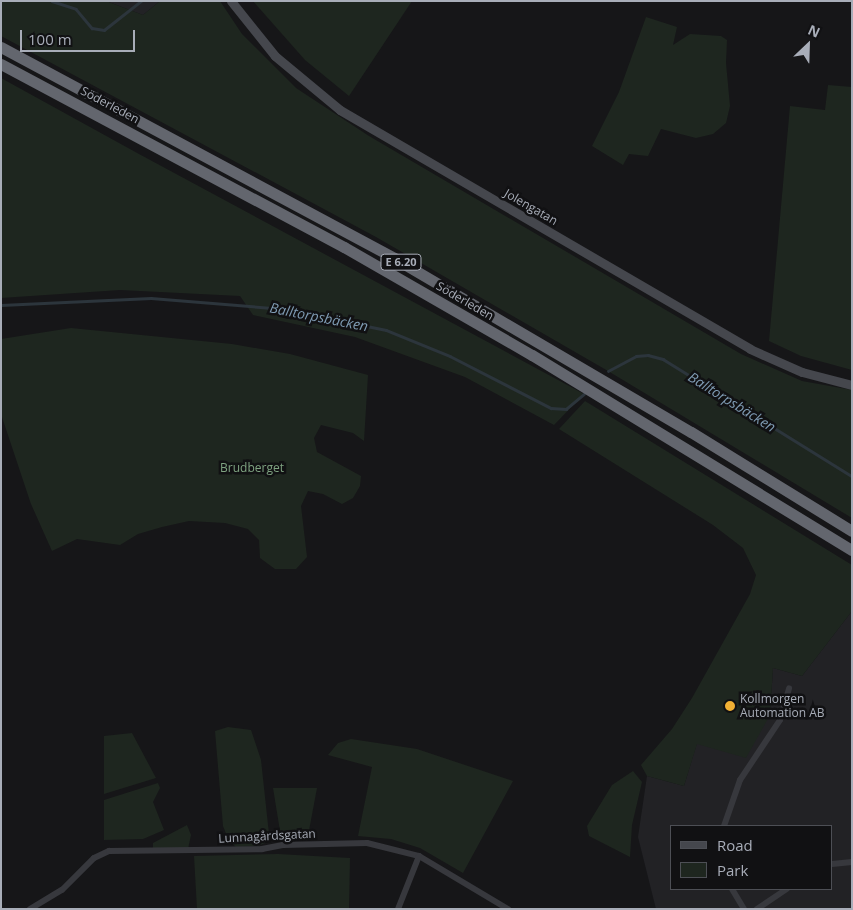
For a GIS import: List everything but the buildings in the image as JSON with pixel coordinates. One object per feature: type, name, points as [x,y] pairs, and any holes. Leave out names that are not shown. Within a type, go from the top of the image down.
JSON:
[{"type":"highway","name":"Söderleden","points":[[1,47],[394,258],[691,432],[852,531]]},
{"type":"highway","name":"Söderleden","points":[[1,64],[361,257],[541,360],[852,550]]},
{"type":"street","name":"Jolengatan","points":[[231,1],[275,56],[340,110],[750,349],[802,372],[852,385]]},
{"type":"street","points":[[724,825],[740,780],[780,720],[789,688]]},
{"type":"street","name":"Lunnagårdsgatan","points":[[30,909],[62,890],[94,858],[109,851],[262,849],[284,845],[367,843],[419,856],[508,909]]},
{"type":"street","points":[[398,909],[419,856]]},
{"type":"street","points":[[833,864],[852,862]]},
{"type":"street","points":[[733,890],[744,909]]},
{"type":"street","points":[[757,909],[786,890]]},
{"type":"shaded area","points":[[106,1],[160,1],[143,15]]},
{"type":"shaded area","points":[[852,611],[852,909],[656,909],[638,837],[647,776],[684,786],[697,743],[770,715],[773,668],[802,676]]},
{"type":"green space","points":[[1,1],[106,1],[143,15],[160,1],[220,1],[242,34],[296,88],[369,136],[741,354],[802,381],[852,390],[852,518],[608,371],[376,237],[1,36]]},
{"type":"green space","points":[[253,1],[412,1],[349,96],[305,60]]},
{"type":"green space","points":[[646,17],[677,27],[673,45],[690,34],[721,36],[727,40],[726,63],[730,106],[726,123],[713,134],[696,138],[661,129],[648,156],[629,154],[623,165],[592,146],[619,92]]},
{"type":"green space","points":[[1,78],[584,394],[554,425],[465,377],[355,337],[253,315],[240,296],[120,290],[1,298]]},
{"type":"green space","points":[[828,85],[852,87],[852,370],[801,356],[769,341],[790,106],[825,110]]},
{"type":"green space","name":"Brudberget","points":[[71,328],[232,344],[290,354],[368,375],[364,441],[353,433],[321,425],[314,438],[317,452],[361,476],[360,486],[353,498],[342,504],[323,494],[308,491],[301,506],[307,557],[296,569],[275,569],[260,558],[259,540],[248,529],[225,523],[189,521],[138,534],[120,545],[77,539],[52,551],[31,504],[1,414],[1,339]]},
{"type":"green space","points":[[585,401],[852,565],[852,611],[802,676],[773,668],[770,715],[746,758],[697,744],[684,786],[647,776],[641,765],[672,729],[692,698],[750,594],[756,575],[743,548],[713,525],[559,429]]},
{"type":"green space","points":[[228,727],[251,730],[261,760],[269,834],[265,843],[258,846],[236,847],[229,841],[223,826],[215,731]]},
{"type":"green space","points":[[132,733],[156,778],[104,794],[104,736]]},
{"type":"green space","points":[[351,739],[417,749],[513,781],[463,873],[420,848],[391,839],[358,836],[372,767],[328,755],[338,743]]},
{"type":"green space","points":[[633,771],[642,782],[632,825],[630,857],[589,836],[587,826],[612,785]]},
{"type":"green space","points":[[158,783],[160,788],[153,802],[164,830],[143,839],[104,840],[104,800]]},
{"type":"green space","points":[[273,788],[317,788],[308,836],[289,836],[280,831]]},
{"type":"green space","points":[[187,825],[191,835],[188,849],[153,849],[153,843]]},
{"type":"green space","points":[[278,854],[350,858],[349,909],[197,909],[194,856]]},
{"type":"waterway","points":[[52,1],[76,9],[92,28],[104,30],[141,1]]},
{"type":"waterway","name":"Balltorpsbäcken","points":[[1,305],[151,298],[284,309],[386,330],[450,356],[551,408],[566,409],[584,394]]},
{"type":"waterway","name":"Balltorpsbäcken","points":[[608,371],[636,356],[648,355],[663,359],[852,476]]},
{"type":"place","name":"Kollmorgen Automation AB","points":[[730,706]]}]
